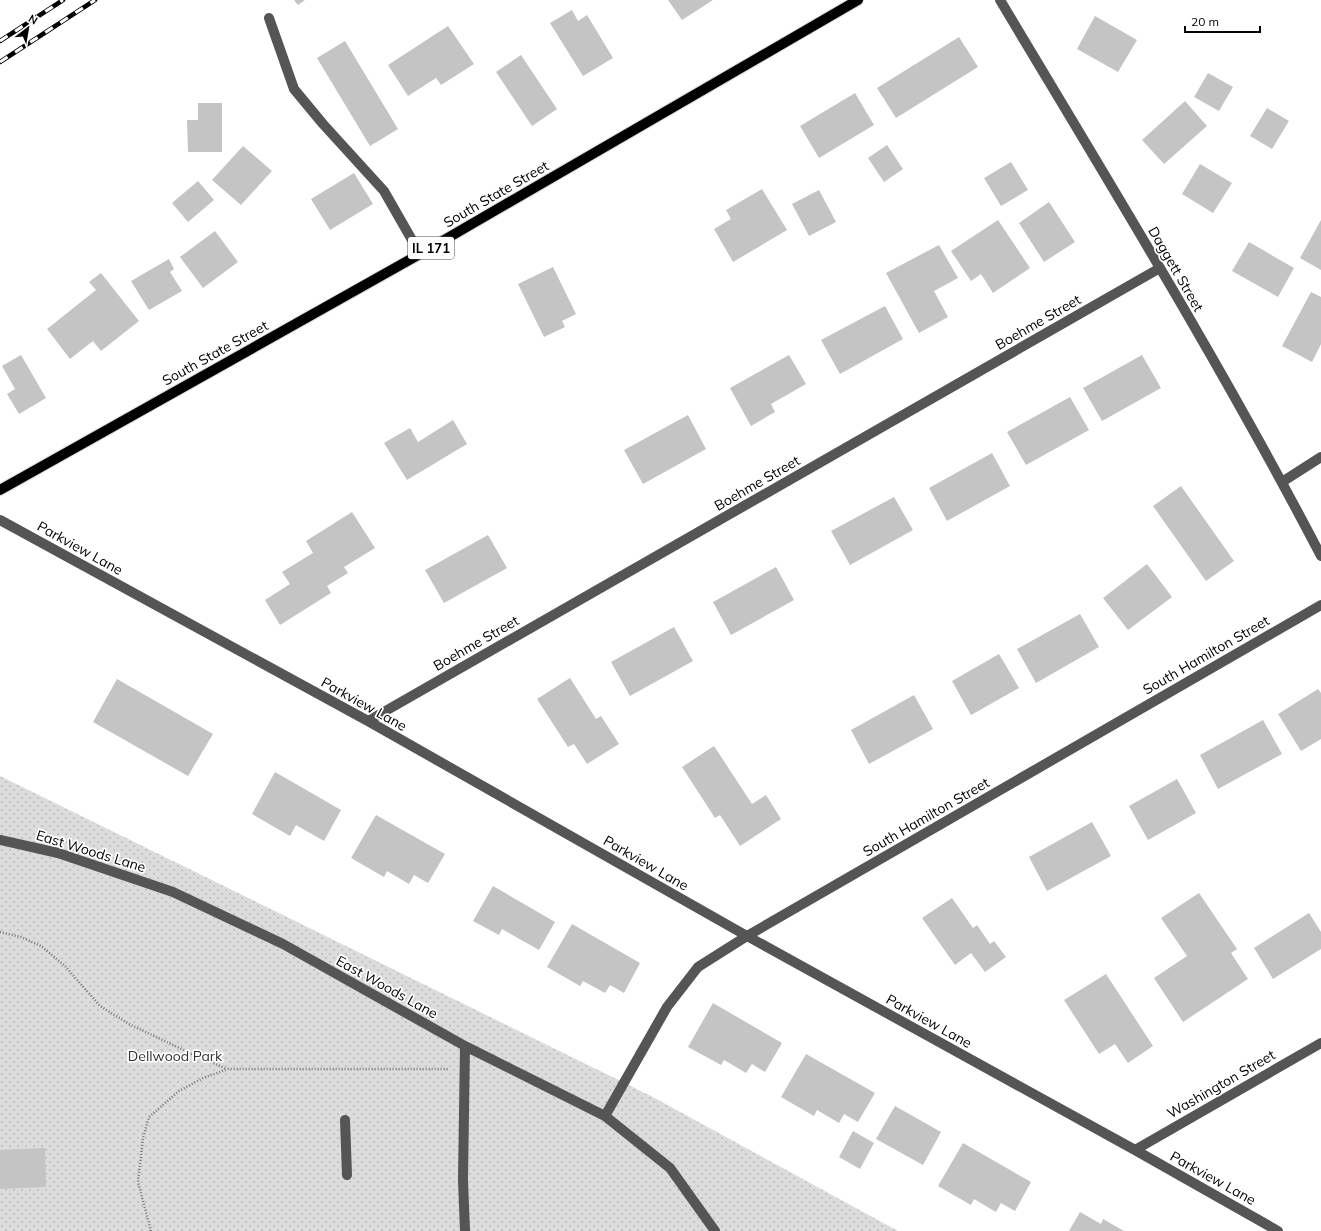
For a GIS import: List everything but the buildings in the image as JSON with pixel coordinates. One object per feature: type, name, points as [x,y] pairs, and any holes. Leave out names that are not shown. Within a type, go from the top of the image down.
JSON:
[{"type":"main road","name":"South State Street","points":[[0,490],[420,254],[858,0]]},
{"type":"street","name":"Daggett Street","points":[[1000,0],[1160,268],[1282,482],[1321,556]]},
{"type":"street","points":[[269,18],[294,89],[323,124],[384,191],[420,254]]},
{"type":"street","name":"Boehme Street","points":[[368,721],[1160,268]]},
{"type":"street","points":[[1282,482],[1321,457]]},
{"type":"street","name":"Parkview Lane","points":[[0,520],[368,721],[747,936],[1135,1150],[1278,1231]]},
{"type":"street","name":"South Hamilton Street","points":[[605,1116],[668,1007],[698,967],[747,936],[1321,605]]},
{"type":"street","name":"East Woods Lane","points":[[0,840],[58,853],[173,892],[283,944],[464,1046],[605,1116],[670,1168],[715,1231]]},
{"type":"street","name":"Washington Street","points":[[1135,1150],[1321,1043]]},
{"type":"street","points":[[464,1046],[462,1180],[466,1231]]},
{"type":"street","points":[[345,1120],[347,1175]]},
{"type":"path","points":[[0,932],[21,937],[42,946],[65,966],[100,1006],[129,1024],[192,1054],[228,1069]]},
{"type":"path","points":[[151,1231],[138,1182],[143,1138],[149,1117],[179,1092],[203,1078],[228,1069],[464,1069]]},
{"type":"green space","name":"Dellwood Park","points":[[0,776],[651,1096],[898,1231],[0,1231]]},
{"type":"railway","points":[[0,41],[63,0]]},
{"type":"railway","points":[[0,62],[95,0]]}]
